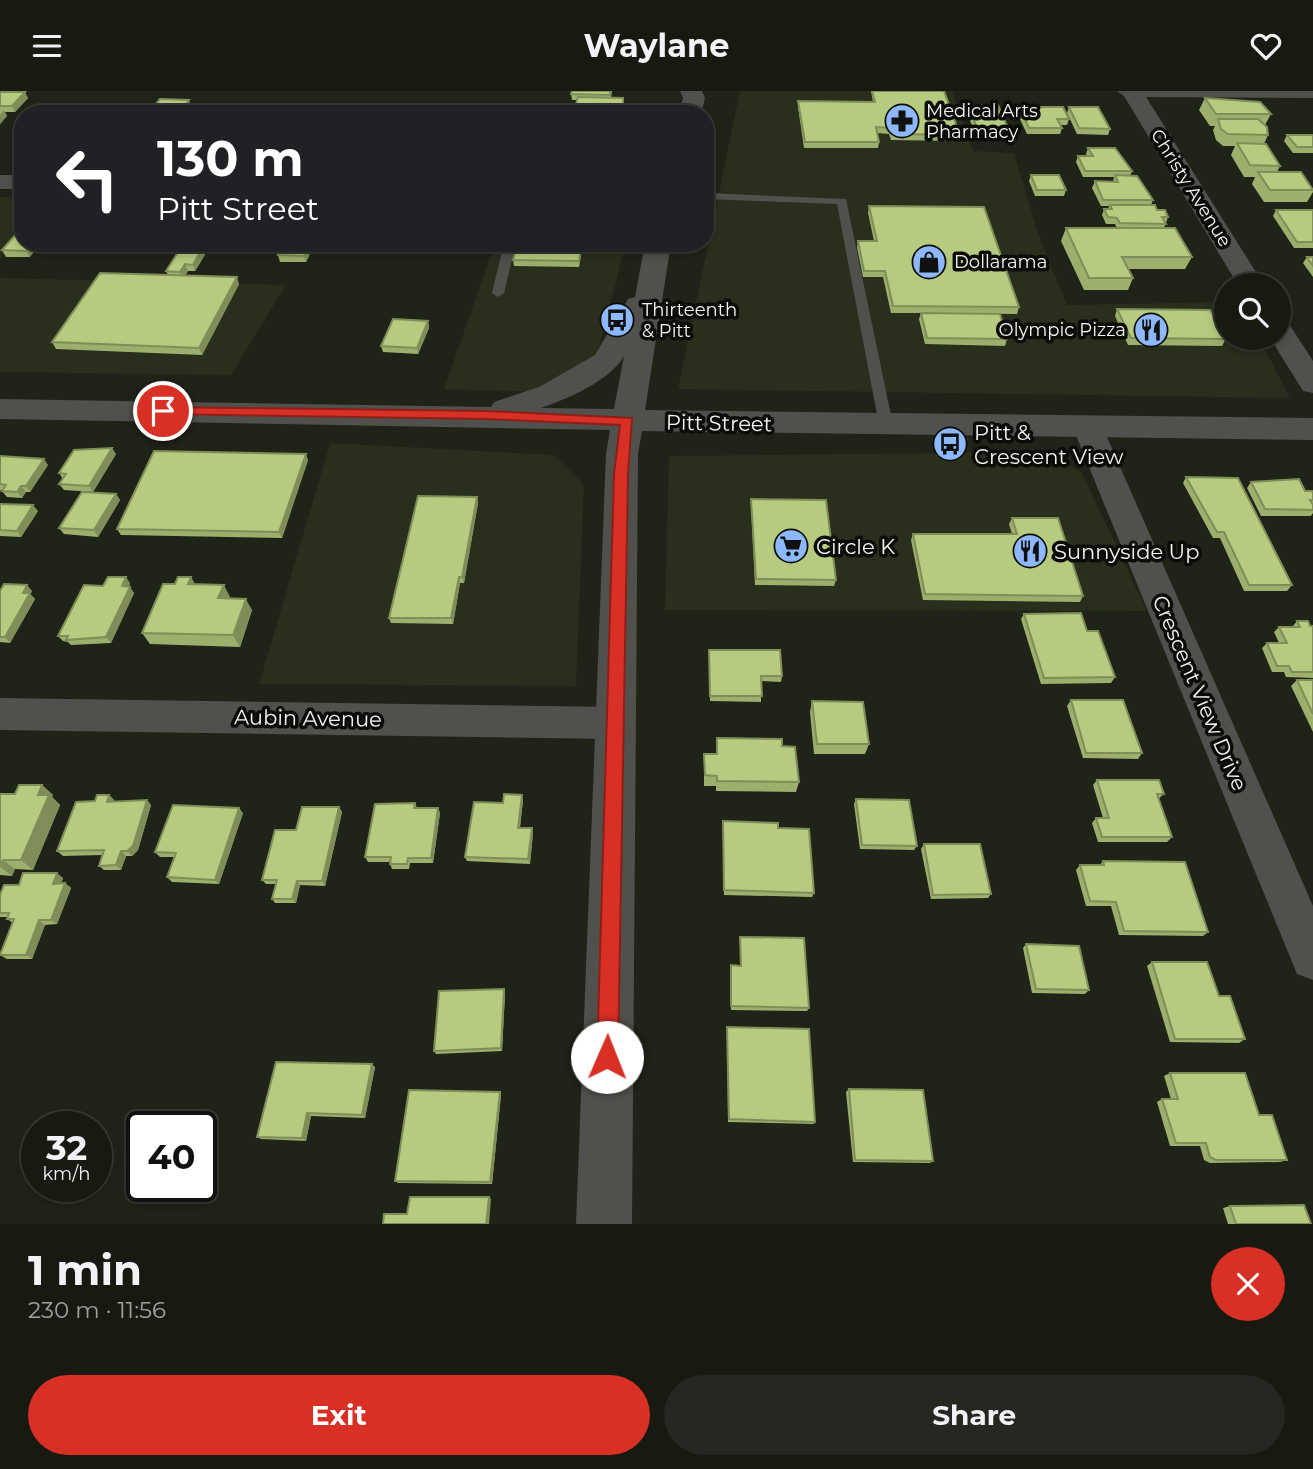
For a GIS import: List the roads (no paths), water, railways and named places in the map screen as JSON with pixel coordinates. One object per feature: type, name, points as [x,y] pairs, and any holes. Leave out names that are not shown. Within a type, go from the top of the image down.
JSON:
[{"type":"street","points":[[1129,91],[1313,92]]},
{"type":"street","name":"Christy Avenue","points":[[1129,91],[1243,273]]},
{"type":"street","points":[[604,1224],[621,474],[627,421],[656,252]]},
{"type":"street","points":[[487,415],[550,394],[606,361],[650,284]]},
{"type":"street","points":[[1291,349],[1313,384]]},
{"type":"street","name":"Pitt Street","points":[[0,409],[487,415],[627,421],[886,425],[1313,429]]},
{"type":"street","name":"Crescent View Drive","points":[[1088,428],[1313,958]]},
{"type":"street","name":"Aubin Avenue","points":[[0,714],[615,723]]},
{"type":"lane","points":[[714,196],[842,201],[886,425]]},
{"type":"lane","points":[[498,292],[508,252]]},
{"type":"place","name":"Medical Arts Pharmacy","points":[[902,121]]},
{"type":"place","name":"Dollarama","points":[[929,262]]},
{"type":"place","name":"Thirteenth & Pitt","points":[[617,320]]},
{"type":"place","name":"Olympic Pizza","points":[[1151,330]]},
{"type":"place","name":"Pitt & Crescent View","points":[[950,444]]},
{"type":"place","name":"Circle K","points":[[791,546]]},
{"type":"place","name":"Sunnyside Up","points":[[1030,551]]}]
